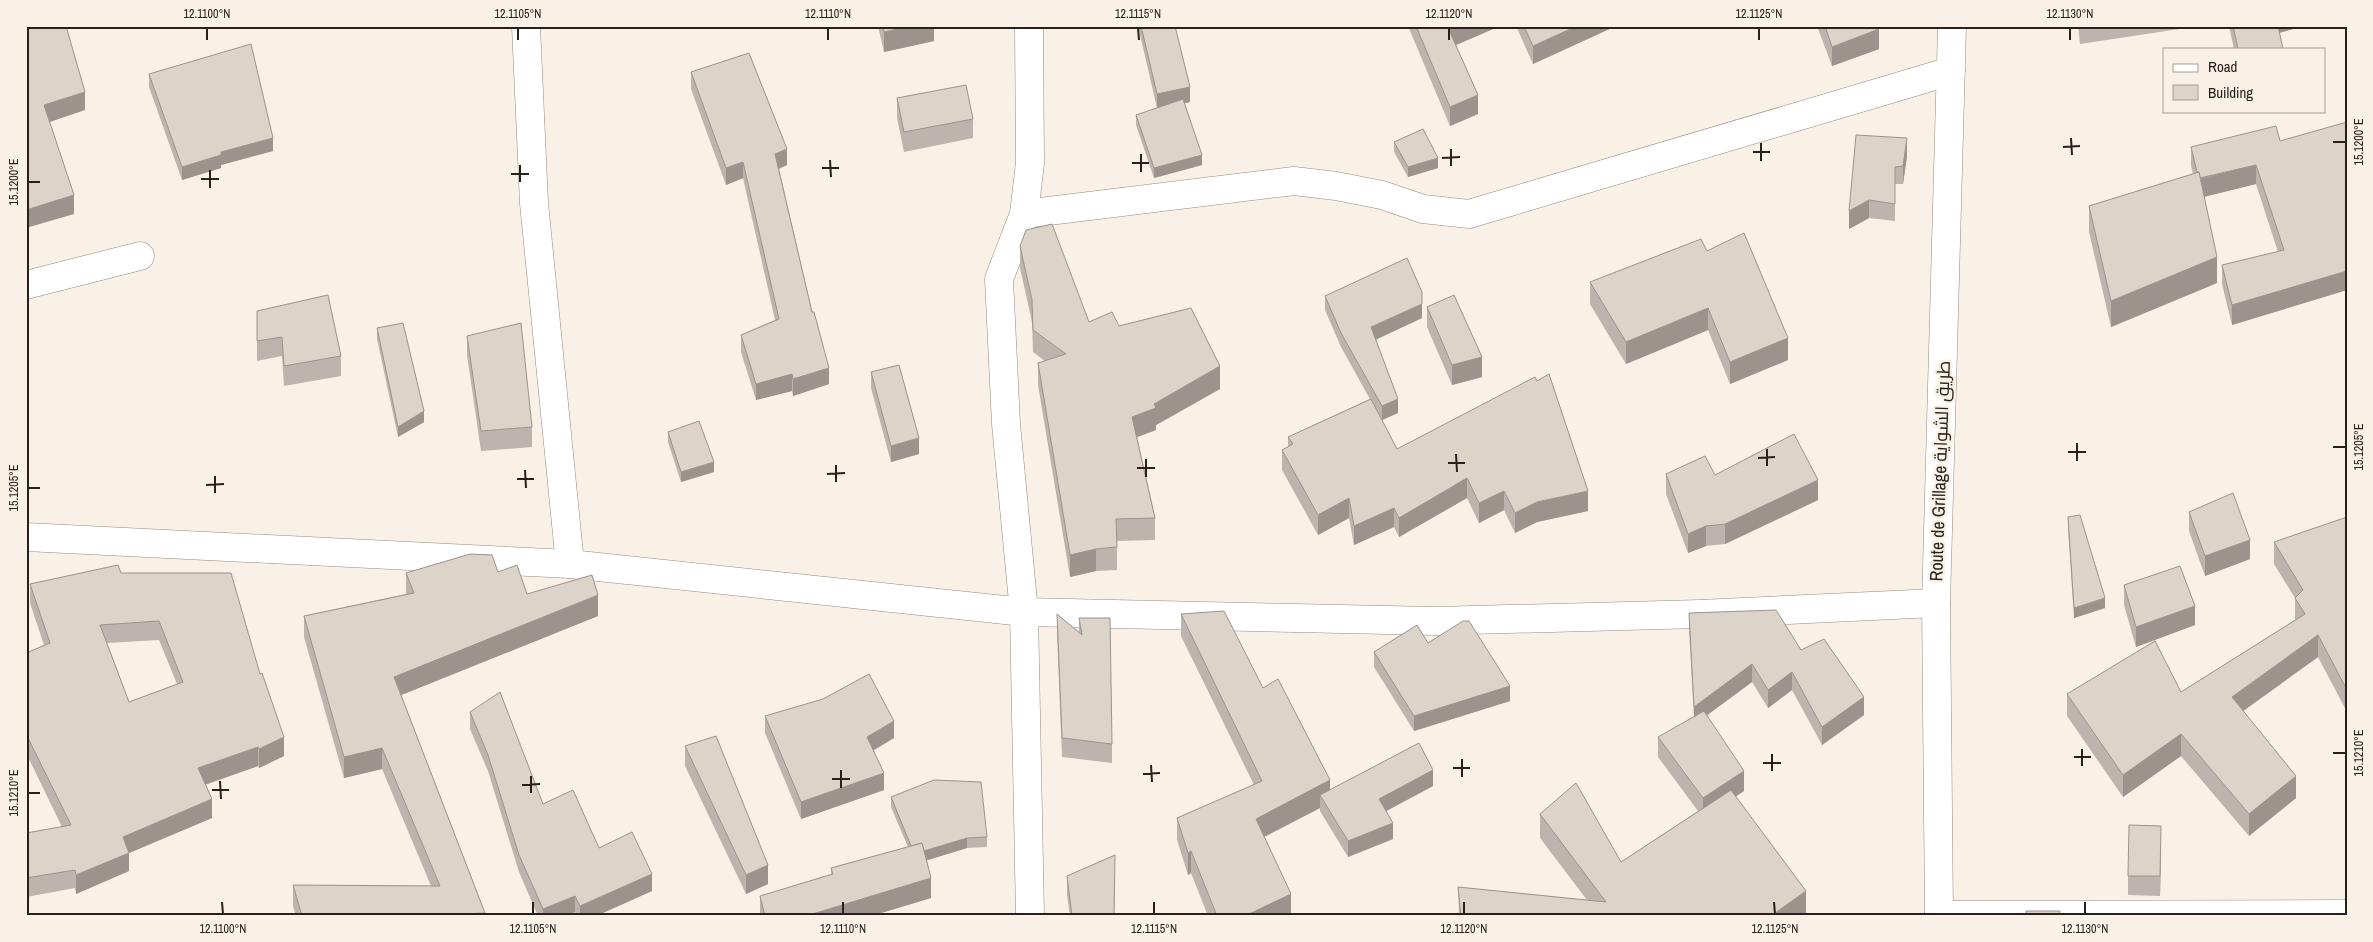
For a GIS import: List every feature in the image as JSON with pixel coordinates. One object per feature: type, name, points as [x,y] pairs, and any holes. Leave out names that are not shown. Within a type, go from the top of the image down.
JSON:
[{"type":"street","points":[[526,26],[534,203],[570,564]]},
{"type":"street","points":[[1029,26],[1030,163],[1024,214],[999,279],[1006,424],[1024,612],[1030,916]]},
{"type":"street","name":"Route de Grillage طريق الشواية","points":[[1939,915],[1936,604],[1952,26]]},
{"type":"street","points":[[1024,214],[1294,181],[1336,186],[1382,195],[1423,209],[1469,214],[1951,70]]},
{"type":"street","points":[[26,285],[140,256]]},
{"type":"street","points":[[26,537],[570,564],[1024,612],[1435,621],[1700,614],[1936,604]]},
{"type":"street","points":[[1939,915],[2347,914]]},
{"type":"building","points":[[26,26],[66,26],[85,92],[44,105],[74,195],[26,210]]},
{"type":"building","points":[[883,26],[911,26],[884,32]]},
{"type":"building","points":[[1141,26],[1175,26],[1190,87],[1157,94]]},
{"type":"building","points":[[1416,26],[1458,26],[1449,30],[1478,95],[1450,107]]},
{"type":"building","points":[[1524,26],[1577,26],[1533,46]]},
{"type":"building","points":[[1825,26],[1878,26],[1879,29],[1832,47]]},
{"type":"building","points":[[2233,26],[2278,26],[2283,48],[2238,48]]},
{"type":"building","points":[[251,44],[273,138],[221,152],[221,155],[182,167],[149,74]]},
{"type":"building","points":[[749,53],[787,149],[775,154],[812,312],[814,312],[829,368],[793,379],[792,374],[756,384],[741,335],[779,319],[743,162],[726,168],[691,72]]},
{"type":"building","points":[[966,85],[973,119],[904,132],[897,98]]},
{"type":"building","points":[[1183,99],[1202,155],[1154,168],[1136,115]]},
{"type":"building","points":[[2347,122],[2347,271],[2232,305],[2222,265],[2284,250],[2256,165],[2200,178],[2191,147],[2276,126],[2280,141]]},
{"type":"building","points":[[1423,129],[1438,158],[1408,167],[1394,142]]},
{"type":"building","points":[[1856,135],[1907,138],[1903,166],[1895,167],[1895,204],[1869,200],[1849,211]]},
{"type":"building","points":[[2199,172],[2217,257],[2111,301],[2089,206]]},
{"type":"building","points":[[1052,224],[1089,322],[1112,312],[1119,326],[1191,308],[1220,366],[1154,404],[1156,408],[1132,417],[1155,518],[1116,519],[1117,547],[1096,549],[1070,555],[1038,363],[1066,354],[1033,330],[1032,300],[1020,246],[1026,230]]},
{"type":"building","points":[[1744,233],[1788,338],[1730,362],[1708,308],[1626,342],[1590,282],[1701,239],[1707,251]]},
{"type":"building","points":[[1407,258],[1422,292],[1422,304],[1371,327],[1398,399],[1382,406],[1341,333],[1325,296]]},
{"type":"building","points":[[328,295],[341,356],[284,366],[282,337],[257,341],[257,311]]},
{"type":"building","points":[[1454,295],[1482,357],[1452,365],[1427,307]]},
{"type":"building","points":[[403,323],[424,411],[398,427],[377,328]]},
{"type":"building","points":[[521,323],[532,427],[481,431],[467,336]]},
{"type":"building","points":[[899,365],[919,438],[891,446],[871,372]]},
{"type":"building","points":[[1549,374],[1588,491],[1537,502],[1515,513],[1504,491],[1479,503],[1467,478],[1399,518],[1394,508],[1354,526],[1349,498],[1318,515],[1282,450],[1293,444],[1288,437],[1371,399],[1397,449],[1535,377],[1537,381]]},
{"type":"building","points":[[699,421],[714,462],[681,472],[668,432]]},
{"type":"building","points":[[1794,434],[1818,480],[1725,524],[1706,526],[1688,534],[1666,474],[1705,456],[1715,475]]},
{"type":"building","points":[[2233,493],[2250,540],[2205,556],[2189,512]]},
{"type":"building","points":[[2080,515],[2105,598],[2074,608],[2068,517]]},
{"type":"building","points":[[2347,517],[2347,690],[2318,635],[2232,697],[2296,776],[2249,814],[2181,734],[2123,775],[2067,694],[2155,641],[2181,692],[2305,614],[2295,598],[2303,590],[2274,542]]},
{"type":"building","points":[[470,554],[492,555],[498,572],[517,565],[527,594],[592,575],[598,595],[394,677],[485,913],[415,916],[302,916],[293,885],[440,886],[382,748],[344,757],[304,616],[414,593],[406,573]]},
{"type":"building","points":[[118,565],[121,573],[231,573],[260,674],[262,673],[284,737],[259,749],[258,747],[198,768],[212,799],[123,837],[129,853],[76,875],[75,870],[26,878],[26,833],[71,825],[28,738],[26,738],[26,653],[50,643],[30,584]],"holes":[[[159,621],[183,682],[129,702],[100,625]]]},
{"type":"building","points":[[2180,566],[2195,606],[2136,627],[2124,585]]},
{"type":"building","points":[[1776,610],[1801,650],[1824,639],[1864,697],[1822,727],[1792,672],[1768,690],[1752,664],[1694,707],[1689,613]]},
{"type":"building","points":[[1224,611],[1263,688],[1278,679],[1330,780],[1256,819],[1291,894],[1245,916],[1217,916],[1191,851],[1188,853],[1177,818],[1262,781],[1181,614]]},
{"type":"building","points":[[1057,614],[1082,635],[1079,618],[1110,618],[1112,744],[1062,738]]},
{"type":"building","points":[[1463,621],[1469,621],[1510,686],[1414,716],[1374,652],[1417,625],[1428,643]]},
{"type":"building","points":[[869,674],[894,721],[867,737],[884,773],[801,802],[765,716],[823,699]]},
{"type":"building","points":[[500,692],[543,804],[573,790],[599,848],[632,832],[652,874],[580,906],[575,896],[543,909],[519,855],[488,755],[470,712]]},
{"type":"building","points":[[1704,711],[1744,771],[1703,798],[1658,737]]},
{"type":"building","points":[[716,736],[768,865],[746,875],[685,746]]},
{"type":"building","points":[[1419,743],[1433,770],[1379,799],[1393,823],[1348,841],[1320,795]]},
{"type":"building","points":[[934,780],[981,782],[987,837],[967,838],[924,851],[922,843],[911,846],[891,797]]},
{"type":"building","points":[[1576,783],[1621,862],[1731,790],[1806,891],[1771,916],[1461,916],[1458,887],[1606,902],[1540,814]]},
{"type":"building","points":[[2129,825],[2161,826],[2160,876],[2128,876]]},
{"type":"building","points":[[922,843],[931,878],[806,916],[765,916],[760,896],[833,874],[831,868]]},
{"type":"building","points":[[1115,855],[1114,916],[1072,916],[1067,876]]},
{"type":"building","points":[[2026,911],[2060,911],[2059,916],[2026,916]]}]
